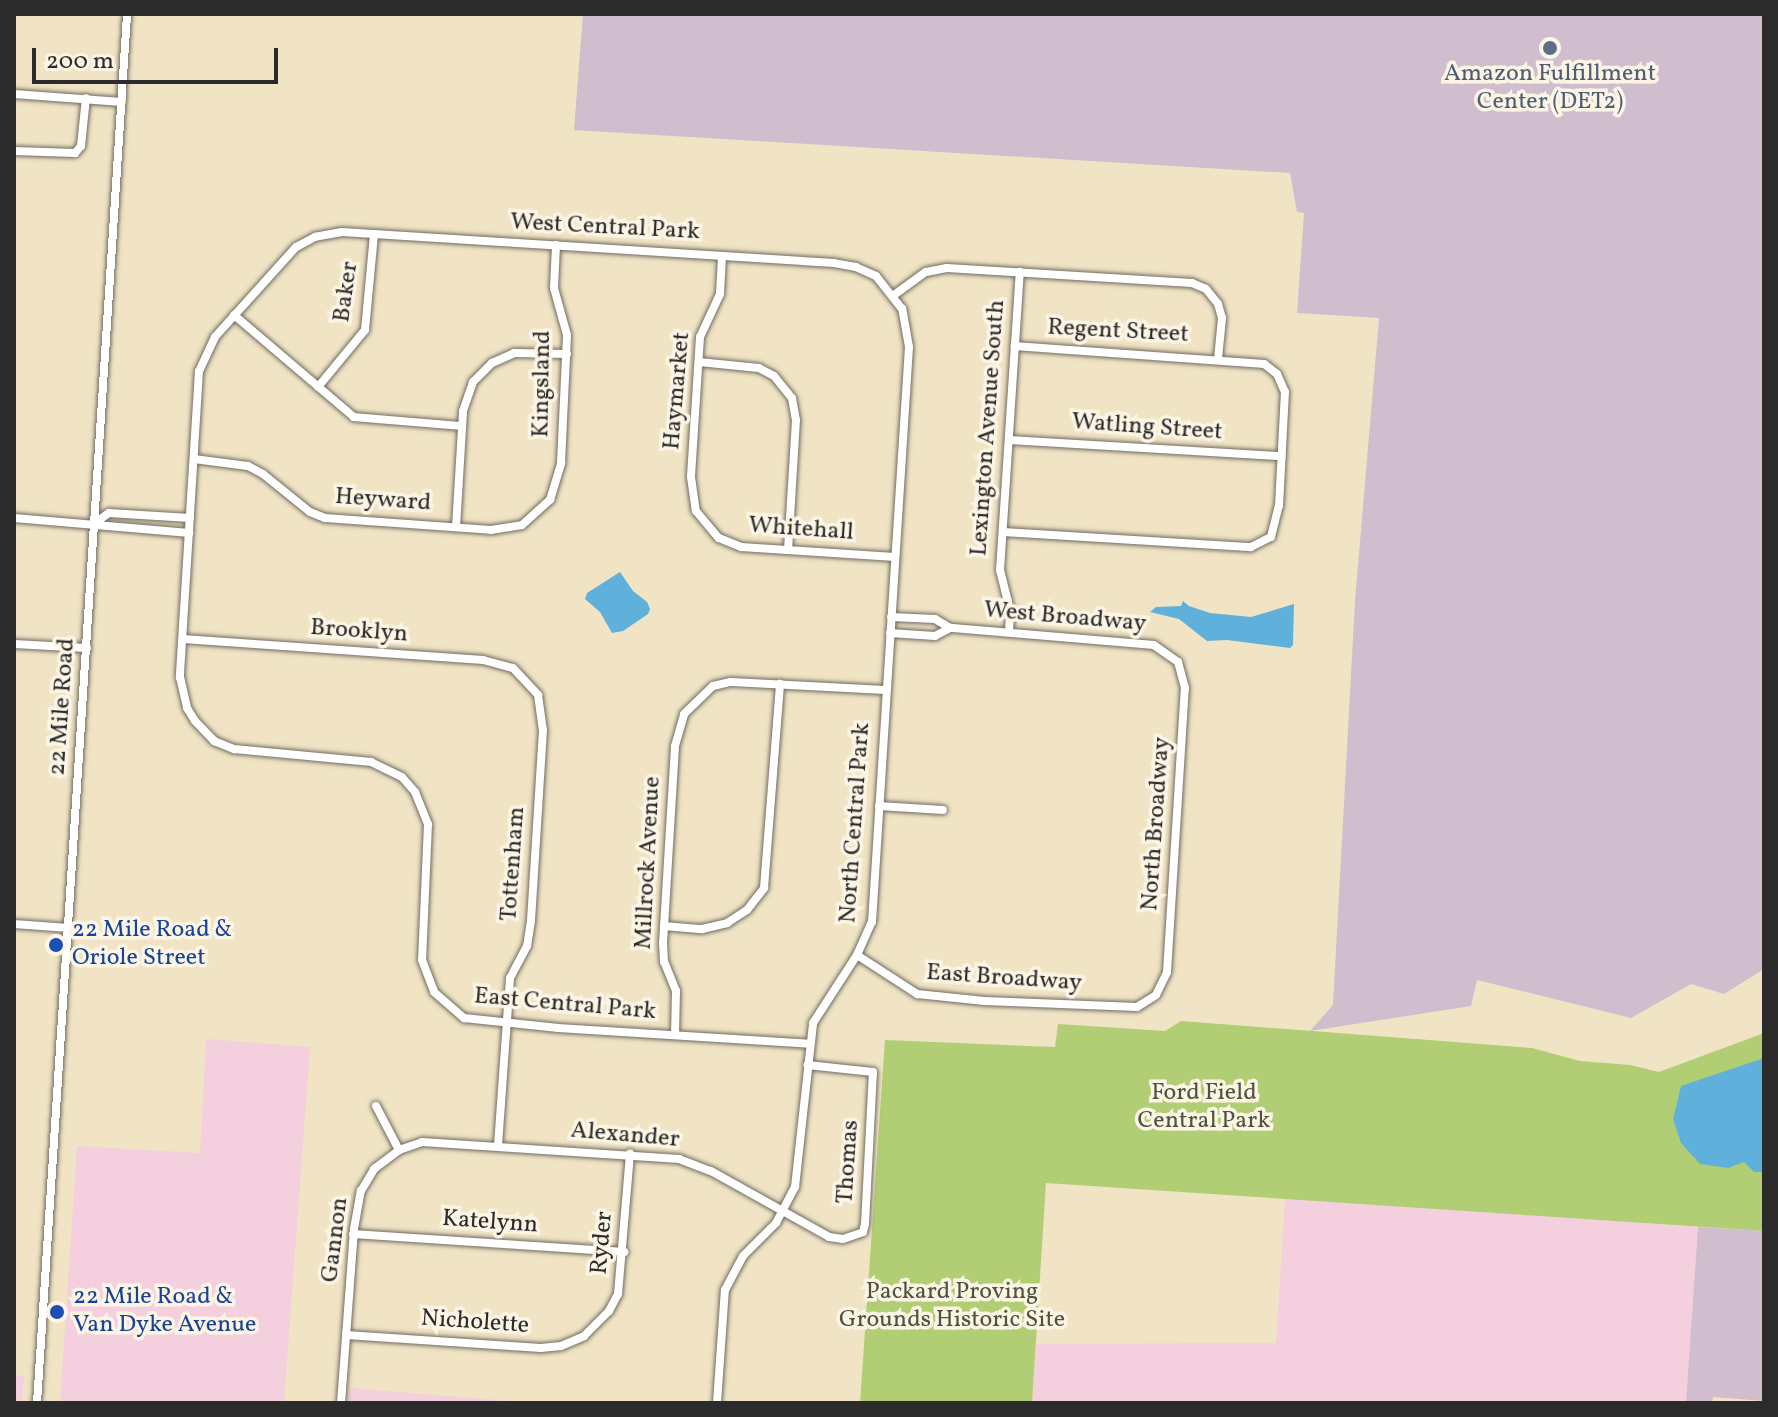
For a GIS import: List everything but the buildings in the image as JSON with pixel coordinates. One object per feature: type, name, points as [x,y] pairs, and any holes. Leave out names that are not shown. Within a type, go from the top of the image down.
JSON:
[{"type":"street","name":"22 Mile Road","points":[[37,1403],[127,14]]},
{"type":"street","points":[[14,94],[122,102]]},
{"type":"street","points":[[14,151],[75,153],[81,146],[86,98]]},
{"type":"street","name":"West Central Park","points":[[234,315],[296,247],[332,233],[845,264],[876,276],[900,304]]},
{"type":"street","name":"Baker","points":[[318,387],[365,330],[374,234]]},
{"type":"street","name":"Kingsland","points":[[534,516],[550,500],[557,486],[567,354],[566,326],[554,288],[556,245]]},
{"type":"street","name":"Haymarket","points":[[709,529],[696,511],[691,494],[702,330],[720,294],[722,256]]},
{"type":"street","points":[[894,295],[936,268],[1192,283],[1206,289],[1222,318],[1218,359]]},
{"type":"street","name":"Lexington Avenue South","points":[[1009,632],[1010,610],[1000,570],[1020,272]]},
{"type":"street","name":"North Central Park","points":[[717,1403],[725,1290],[743,1256],[783,1213],[795,1187],[809,1044],[817,1015],[857,955],[872,922],[909,339],[900,304]]},
{"type":"street","points":[[183,639],[201,363],[215,337],[234,315],[354,417],[462,426]]},
{"type":"street","name":"Regent Street","points":[[1015,346],[1256,362],[1281,380],[1286,398],[1282,456]]},
{"type":"street","points":[[456,527],[462,426],[465,401],[473,382],[492,363],[521,352],[567,354]]},
{"type":"street","points":[[699,362],[759,368],[774,376],[792,398],[796,420],[788,550]]},
{"type":"street","name":"Watling Street","points":[[1009,440],[1282,456]]},
{"type":"street","points":[[1003,532],[1245,547],[1265,543],[1278,521],[1282,456]]},
{"type":"street","name":"Heyward","points":[[194,459],[239,464],[256,470],[301,506],[325,518],[501,529],[522,525],[534,516]]},
{"type":"street","points":[[95,523],[109,513],[190,518]]},
{"type":"street","points":[[14,518],[189,533]]},
{"type":"street","name":"Whitehall","points":[[709,529],[719,538],[741,547],[895,557]]},
{"type":"street","name":"West Broadway","points":[[891,617],[935,619],[950,628],[1154,645],[1174,656]]},
{"type":"street","points":[[913,635],[914,618]]},
{"type":"street","name":"West Broadway","points":[[890,633],[935,636],[950,628]]},
{"type":"street","name":"Brooklyn","points":[[183,639],[483,660],[513,668],[527,680]]},
{"type":"street","name":"East Central Park","points":[[183,639],[182,693],[195,721],[214,741],[245,752],[376,763],[402,777],[415,792],[428,828],[421,939],[426,976],[441,1000],[464,1018],[507,1024],[809,1044]]},
{"type":"street","points":[[14,644],[87,648]]},
{"type":"street","name":"North Broadway","points":[[1156,995],[1164,983],[1168,962],[1185,688],[1182,669],[1174,656]]},
{"type":"street","name":"Tottenham","points":[[498,1145],[510,978],[529,939],[543,730],[538,695],[527,680]]},
{"type":"street","name":"Millrock Avenue","points":[[675,1035],[676,998],[664,962],[664,926],[676,737],[684,714],[699,696],[713,686],[731,682],[780,684]]},
{"type":"street","points":[[664,926],[702,929],[727,923],[747,910],[764,888],[780,684],[886,690]]},
{"type":"street","points":[[879,806],[943,810]]},
{"type":"street","points":[[14,924],[69,928]]},
{"type":"street","name":"East Broadway","points":[[857,955],[908,990],[925,996],[1126,1008],[1141,1006],[1156,995]]},
{"type":"street","name":"Thomas","points":[[783,1213],[829,1237],[843,1239],[863,1232],[865,1224],[873,1072],[807,1065]]},
{"type":"street","points":[[376,1106],[399,1150],[422,1142],[498,1145]]},
{"type":"street","name":"Alexander","points":[[498,1145],[630,1154],[691,1162],[783,1213]]},
{"type":"street","name":"Gannon","points":[[341,1403],[353,1234],[361,1191],[374,1169],[399,1150]]},
{"type":"street","name":"Ryder","points":[[596,1327],[618,1294],[630,1154]]},
{"type":"street","name":"Katelynn","points":[[353,1234],[624,1252]]},
{"type":"street","name":"Nicholette","points":[[346,1335],[541,1348],[570,1343],[596,1327]]},
{"type":"shaded area","points":[[583,14],[1764,14],[1764,969],[1724,994],[1691,984],[1631,1018],[1477,980],[1471,1006],[1310,1031],[1333,1005],[1355,601],[1379,318],[1297,313],[1304,213],[1297,212],[1290,173],[574,130]]},
{"type":"shaded area","points":[[206,1039],[310,1047],[284,1403],[60,1403],[77,1146],[200,1153]]},
{"type":"shaded area","points":[[1285,1198],[1698,1227],[1686,1403],[1032,1403],[1036,1344],[1276,1343]]},
{"type":"shaded area","points":[[1698,1227],[1764,1231],[1764,1401],[1713,1397],[1712,1403],[1686,1403]]},
{"type":"shaded area","points":[[14,1375],[24,1376],[22,1403],[14,1403]]},
{"type":"shaded area","points":[[349,1388],[534,1403],[348,1403]]},
{"type":"green space","name":"Ford Field Central Park","points":[[1181,1021],[1532,1048],[1580,1061],[1630,1065],[1659,1072],[1764,1033],[1764,1231],[1046,1183],[1032,1403],[860,1403],[885,1040],[1055,1047],[1058,1024],[1165,1031]]},
{"type":"water","points":[[620,572],[650,609],[648,614],[623,631],[612,633],[600,612],[585,599],[587,593]]},
{"type":"water","points":[[1183,601],[1210,613],[1251,617],[1294,604],[1293,645],[1290,648],[1227,640],[1207,641],[1179,619],[1150,612],[1156,607],[1181,606]]},
{"type":"water","points":[[1764,1058],[1764,1172],[1754,1172],[1744,1162],[1728,1168],[1700,1164],[1681,1143],[1673,1119],[1681,1086]]},
{"type":"place","name":"Amazon Fulfillment Center (DET2)","points":[[1550,48]]},
{"type":"place","name":"22 Mile Road & Oriole Street","points":[[56,945]]},
{"type":"place","name":"22 Mile Road & Van Dyke Avenue","points":[[57,1312]]},
{"type":"park label","name":"Packard Proving Grounds Historic Site","points":[[952,1307]]}]
